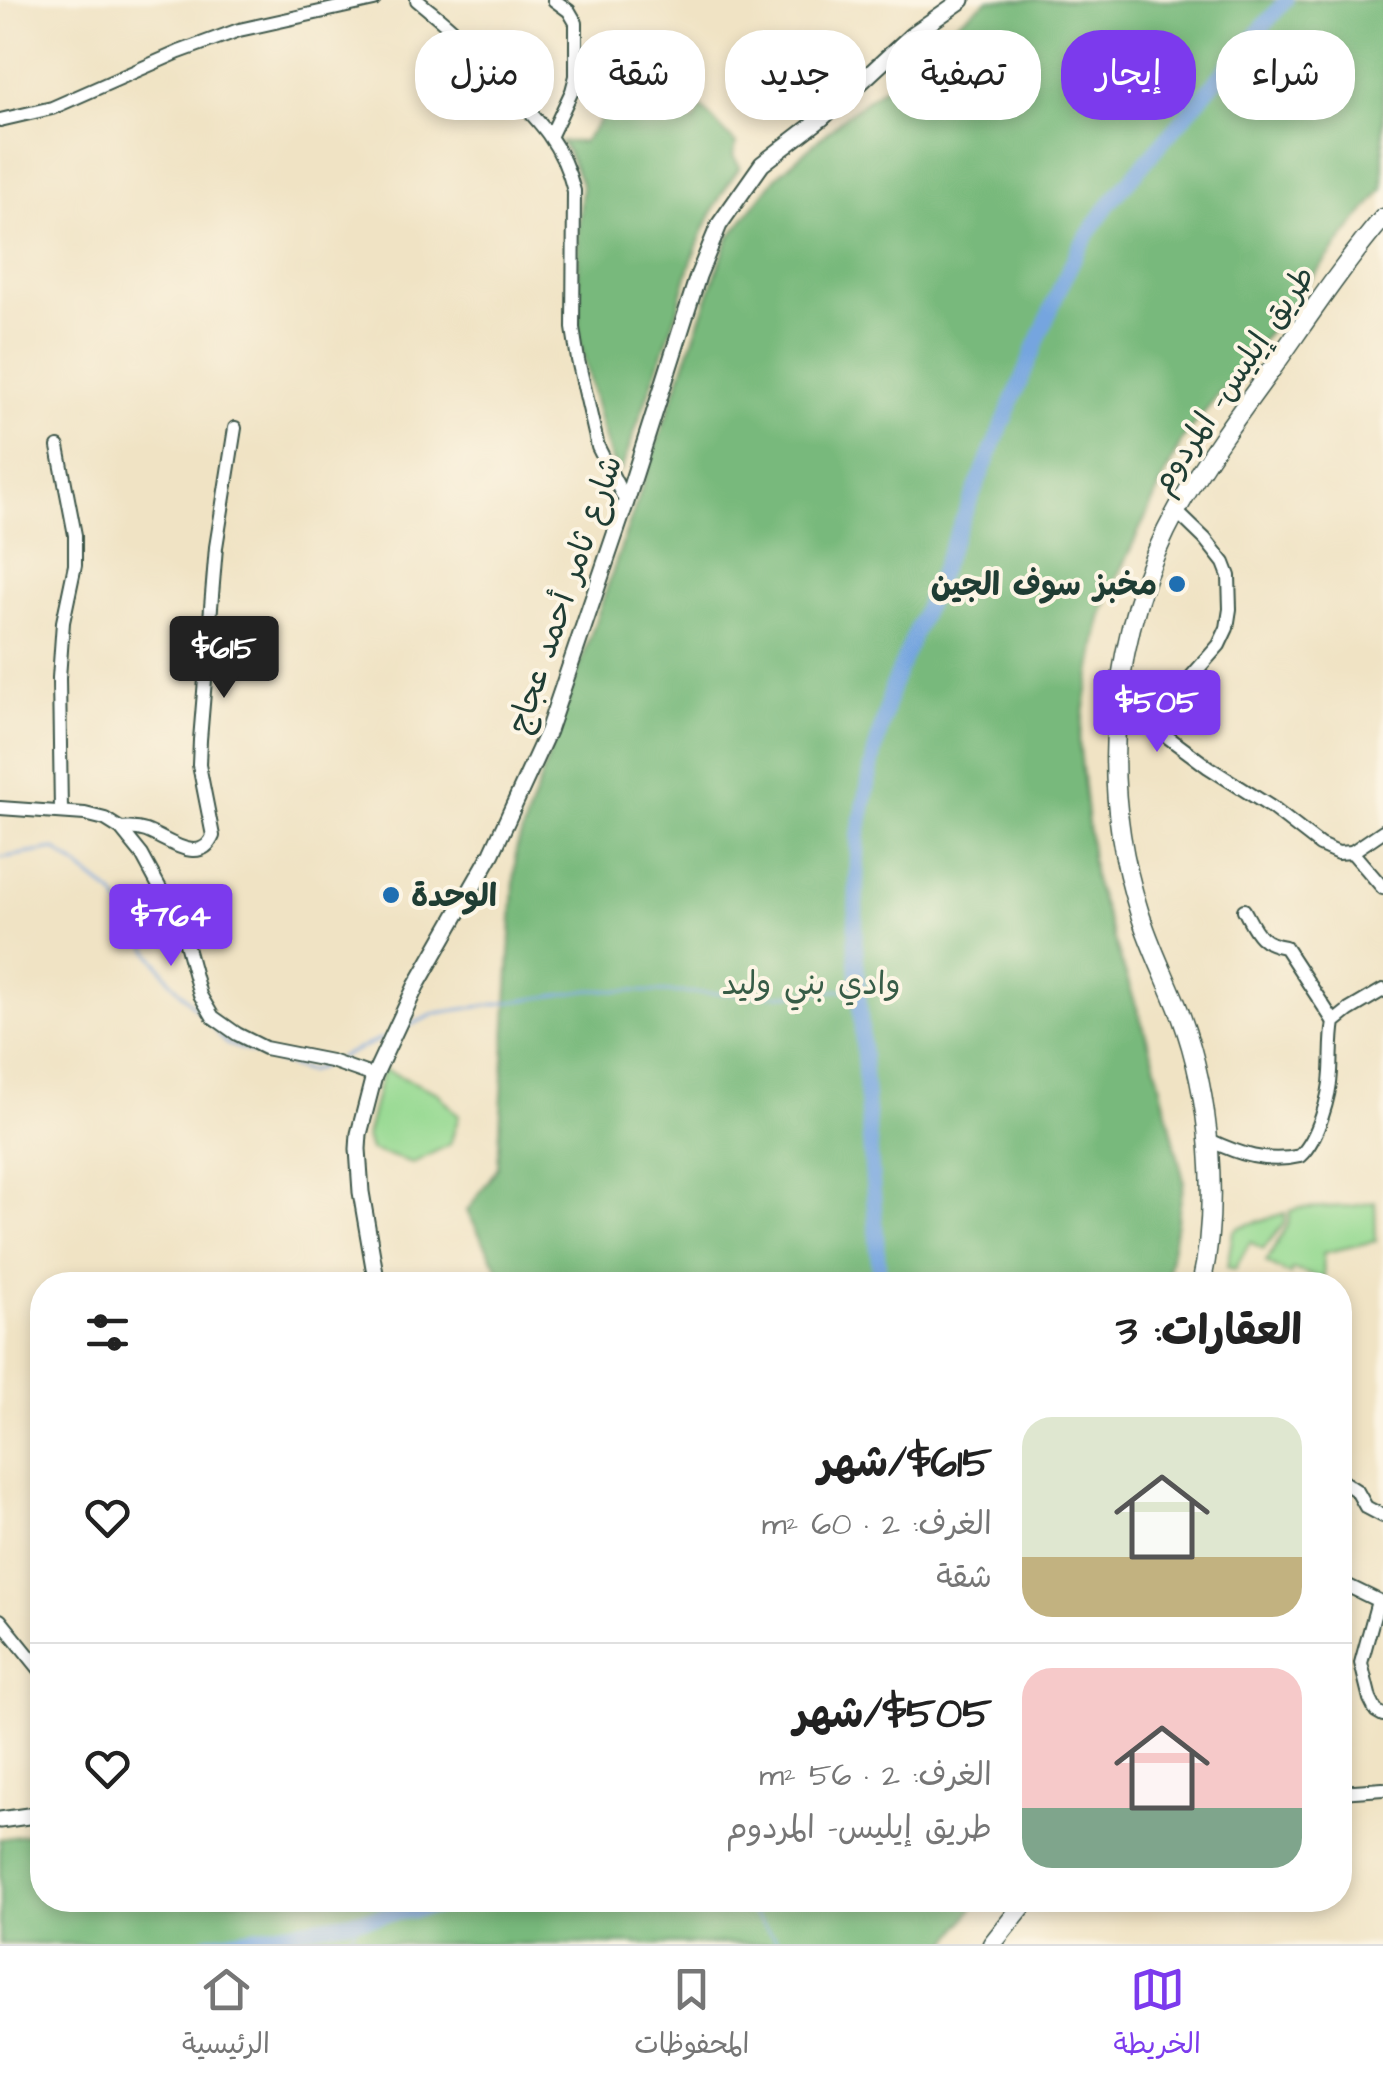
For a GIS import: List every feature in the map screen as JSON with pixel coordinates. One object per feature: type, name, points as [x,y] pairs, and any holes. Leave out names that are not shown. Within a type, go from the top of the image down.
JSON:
[{"type":"highway","name":"طريق إيليس- المردوم","points":[[1202,1272],[1210,1191],[1209,1140],[1182,1018],[1129,878],[1116,763],[1119,682],[1148,572],[1176,511],[1243,408],[1383,218]]},
{"type":"highway","points":[[992,1944],[1017,1912]]},
{"type":"main road","name":"شارع ثامر أحمد عجاج","points":[[375,1272],[358,1149],[374,1076],[416,986],[492,854],[548,732],[698,276],[719,225],[762,164],[822,118],[912,35],[962,0]]},
{"type":"main road","points":[[0,1820],[30,1816]]},
{"type":"street","points":[[0,120],[52,108],[239,30],[374,0]]},
{"type":"street","points":[[417,0],[460,36],[551,134],[568,170],[574,191],[573,328],[578,360],[598,446],[626,502]]},
{"type":"street","points":[[551,134],[576,76],[576,23],[569,11],[554,0]]},
{"type":"street","points":[[120,829],[142,830],[190,850],[205,848],[213,836],[199,765],[200,740],[216,548],[235,428]]},
{"type":"street","points":[[58,447],[75,535],[76,566],[63,622],[59,678],[60,811]]},
{"type":"street","points":[[1176,511],[1224,563],[1229,576],[1230,609],[1228,628],[1219,645],[1162,710],[1160,727],[1165,735],[1320,845],[1338,853],[1352,852],[1383,832]]},
{"type":"street","points":[[0,808],[85,814],[120,829],[142,855],[182,929],[200,995],[213,1018],[265,1048],[374,1076]]},
{"type":"street","points":[[1352,852],[1383,888]]},
{"type":"street","points":[[1244,910],[1259,936],[1285,947],[1334,1022]]},
{"type":"street","points":[[1209,1140],[1240,1154],[1264,1158],[1293,1158],[1304,1152],[1316,1132],[1331,1077],[1334,1022],[1383,990]]},
{"type":"street","points":[[1352,1487],[1358,1490],[1366,1507],[1383,1516]]},
{"type":"street","points":[[1352,1588],[1381,1602],[1360,1662],[1370,1699],[1376,1712],[1383,1715]]},
{"type":"street","points":[[0,1620],[30,1657]]},
{"type":"street","points":[[1352,1791],[1383,1789]]},
{"type":"green space","name":"وادي بني وليد","points":[[988,0],[1383,0],[1383,189],[1182,440],[1101,618],[1079,741],[1094,880],[1154,1059],[1184,1181],[1168,1272],[500,1272],[467,1211],[498,1167],[516,850],[728,239],[776,177],[841,120],[866,120],[866,101],[886,86],[886,120],[1041,120],[1041,30],[946,30]]},
{"type":"green space","points":[[705,111],[736,144],[733,156],[740,167],[719,199],[694,254],[621,471],[611,459],[579,339],[578,235],[582,185],[560,142],[583,142],[601,120],[694,122],[705,120]]},
{"type":"green space","points":[[383,1069],[438,1093],[459,1116],[450,1144],[413,1163],[370,1150],[366,1137]]},
{"type":"green space","points":[[1375,1202],[1376,1241],[1323,1253],[1324,1272],[1292,1269],[1284,1272],[1266,1262],[1288,1225],[1290,1211]]},
{"type":"green space","points":[[1285,1213],[1284,1224],[1263,1249],[1250,1242],[1235,1269],[1227,1267],[1233,1232]]},
{"type":"green space","points":[[30,1834],[30,1912],[970,1912],[947,1944],[0,1944],[0,1839]]},
{"type":"waterway","name":"وادي بني وليد","points":[[879,1272],[855,940],[858,837],[892,687],[1079,248],[1108,205],[1286,0]]},
{"type":"waterway","points":[[0,858],[55,849],[114,895],[169,979],[227,1044],[308,1072],[322,1066]]},
{"type":"waterway","points":[[404,1028],[437,1013],[591,990],[779,995],[858,989]]},
{"type":"waterway","points":[[338,1058],[383,1038]]},
{"type":"waterway","name":"وادي بني وليد","points":[[207,1944],[403,1912]]},
{"type":"waterway","points":[[752,1912],[781,1944]]},
{"type":"waterway","points":[[347,1944],[359,1919]]},
{"type":"place","name":"مخبز سوف الجين","points":[[1177,584]]},
{"type":"place","name":"الوحدة","points":[[391,895]]}]
